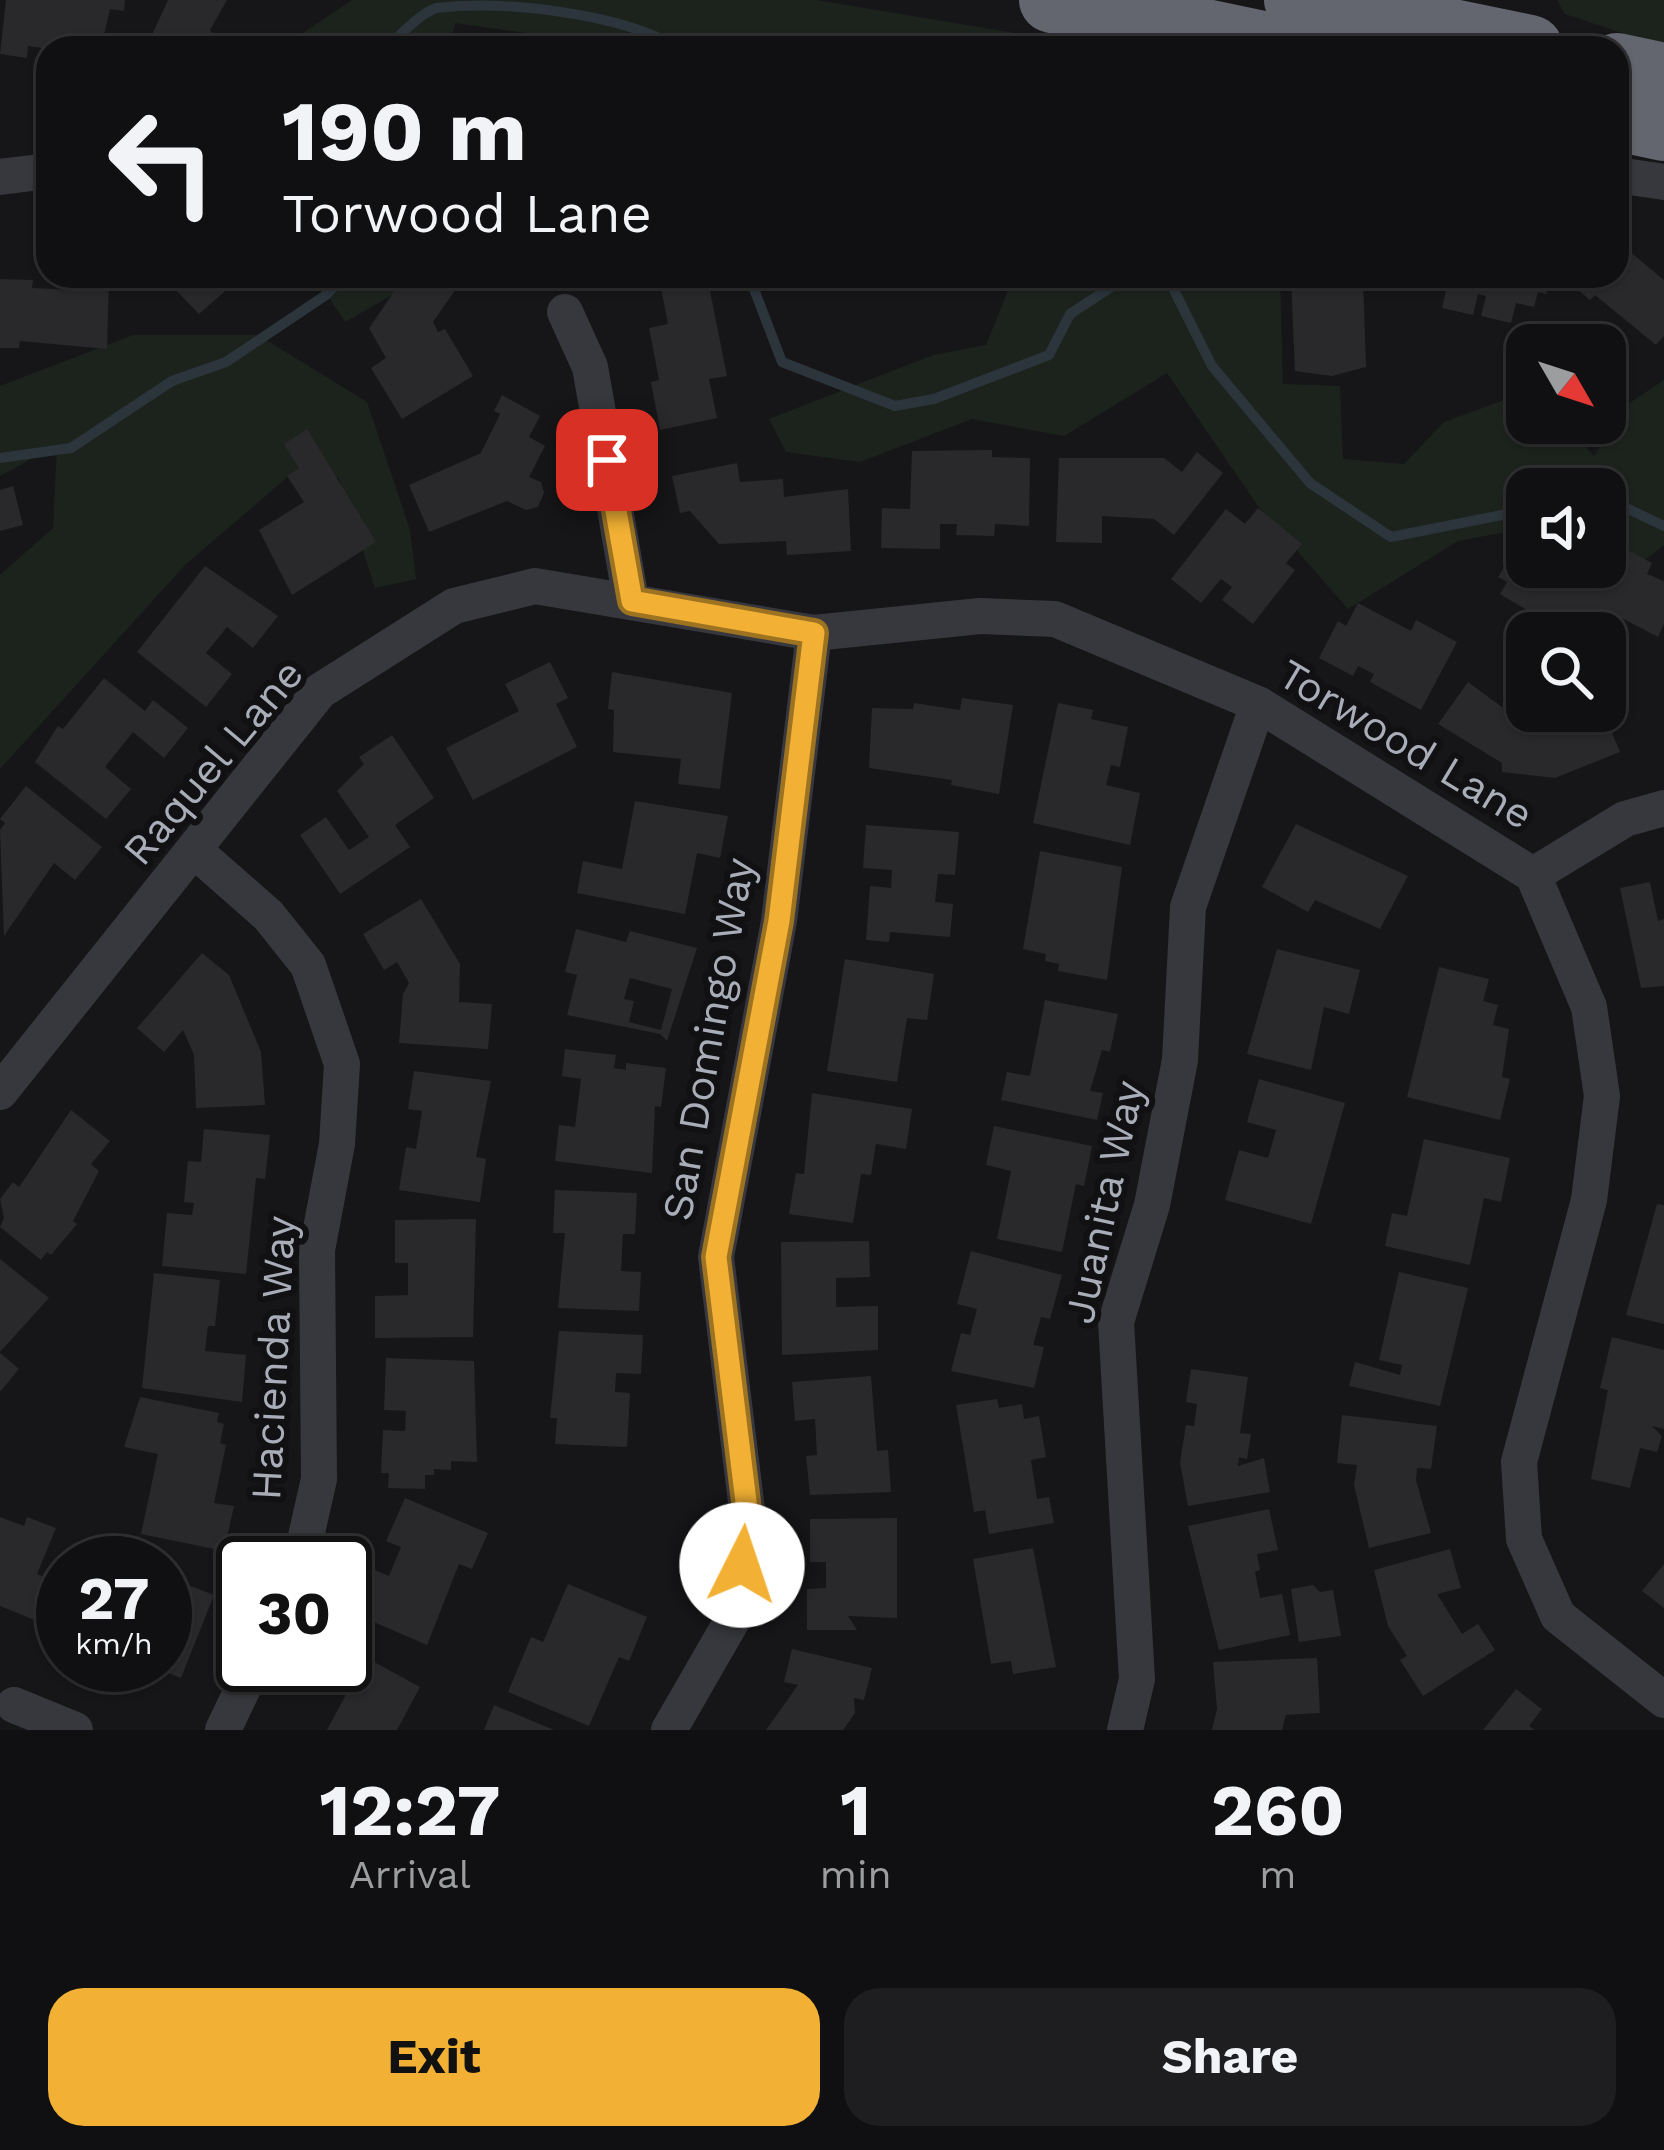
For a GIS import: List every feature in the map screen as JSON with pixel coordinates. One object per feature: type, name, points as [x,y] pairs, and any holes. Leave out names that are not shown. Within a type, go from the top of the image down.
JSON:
[{"type":"highway","points":[[1052,0],[1224,36]]},
{"type":"highway","points":[[1297,0],[1472,36]]},
{"type":"highway","points":[[1629,69],[1664,76]]},
{"type":"highway","points":[[1629,121],[1664,128]]},
{"type":"street","points":[[0,177],[36,172]]},
{"type":"street","points":[[1629,177],[1664,182]]},
{"type":"street","points":[[565,312],[590,367],[632,601]]},
{"type":"street","name":"Raquel Lane","points":[[0,1092],[320,692],[454,606],[535,586],[632,601]]},
{"type":"street","name":"Torwood Lane","points":[[632,601],[814,633],[980,616],[1054,619],[1258,704],[1533,874],[1589,1007],[1602,1096],[1589,1200],[1519,1462],[1523,1539],[1558,1616],[1664,1700]]},
{"type":"street","name":"San Domingo Way","points":[[669,1730],[737,1612],[748,1518],[716,1257],[779,921],[814,633]]},
{"type":"street","name":"Juanita Way","points":[[1125,1730],[1137,1679],[1116,1322],[1152,1205],[1180,1060],[1188,907],[1258,704]]},
{"type":"street","points":[[1533,874],[1625,819],[1664,808]]},
{"type":"street","name":"Hacienda Way","points":[[195,851],[268,915],[308,965],[342,1064],[337,1144],[317,1250],[319,1479],[306,1536]]},
{"type":"street","points":[[223,1730],[241,1692]]},
{"type":"street","points":[[14,1705],[75,1730]]},
{"type":"shaded area","points":[[352,0],[817,0],[1033,36],[546,36],[455,23],[452,36],[298,36]]},
{"type":"shaded area","points":[[1557,0],[1664,0],[1664,47],[1565,14]]},
{"type":"shaded area","points":[[323,288],[404,288],[345,322]]},
{"type":"shaded area","points":[[1009,288],[1280,288],[1283,384],[1340,386],[1343,459],[1404,464],[1444,422],[1506,400],[1506,444],[1583,444],[1594,456],[1601,444],[1626,444],[1626,405],[1664,380],[1664,545],[1626,575],[1626,468],[1506,468],[1506,532],[1458,541],[1348,609],[1258,506],[1167,373],[1064,436],[972,419],[860,462],[786,452],[769,419],[933,355],[986,345]]},
{"type":"shaded area","points":[[133,335],[258,335],[367,402],[410,530],[416,579],[375,588],[339,478],[303,464],[185,565],[0,769],[0,575],[53,528],[57,445],[0,476],[0,386]]},
{"type":"building","points":[[6,0],[125,0],[124,11],[110,9],[104,36],[36,36],[36,47],[28,46],[27,58],[0,54]]},
{"type":"building","points":[[168,0],[227,0],[210,30],[214,36],[152,36]]},
{"type":"building","points":[[1629,251],[1664,280],[1664,336],[1656,345],[1595,295],[1590,300],[1576,288],[1629,288]]},
{"type":"building","points":[[0,279],[33,280],[32,288],[109,288],[107,349],[20,341],[19,348],[0,348]]},
{"type":"building","points":[[174,288],[229,288],[199,314]]},
{"type":"building","points":[[397,288],[457,288],[433,322],[438,332],[445,329],[473,376],[402,419],[371,368],[386,358],[369,328]]},
{"type":"building","points":[[661,288],[709,288],[727,376],[709,379],[717,418],[660,430],[651,382],[659,380],[649,328],[668,324]]},
{"type":"building","points":[[1291,288],[1363,288],[1366,367],[1332,376],[1295,371]]},
{"type":"building","points":[[1446,288],[1548,288],[1546,294],[1538,292],[1534,307],[1516,303],[1511,323],[1481,316],[1486,296],[1478,294],[1473,315],[1442,308]]},
{"type":"building","points":[[502,395],[540,416],[529,437],[545,446],[529,477],[541,482],[544,493],[538,507],[526,510],[507,501],[429,532],[409,485],[481,453],[500,414],[494,411]]},
{"type":"building","points":[[307,429],[376,542],[292,595],[259,530],[304,502],[287,476],[299,468],[284,444]]},
{"type":"building","points":[[992,450],[992,457],[1030,458],[1029,526],[995,524],[994,536],[956,535],[957,524],[940,524],[940,549],[881,548],[882,508],[910,509],[912,451]]},
{"type":"building","points":[[1197,452],[1223,473],[1174,535],[1154,519],[1102,516],[1102,543],[1056,542],[1059,458],[1164,458],[1182,472]]},
{"type":"building","points":[[737,463],[740,482],[783,479],[784,497],[848,489],[851,551],[787,555],[786,541],[719,544],[690,511],[680,513],[672,476]]},
{"type":"building","points":[[13,486],[23,525],[0,531],[0,490]]},
{"type":"building","points":[[1258,508],[1302,544],[1286,563],[1295,570],[1253,624],[1222,600],[1232,587],[1221,579],[1201,603],[1171,579],[1226,509],[1245,524]]},
{"type":"building","points":[[1626,549],[1652,563],[1647,574],[1664,581],[1664,624],[1658,637],[1626,620],[1626,612],[1530,612],[1500,594],[1506,584],[1506,588],[1626,588]]},
{"type":"building","points":[[205,566],[278,616],[253,648],[227,627],[206,653],[232,674],[206,707],[137,652]]},
{"type":"building","points":[[1358,603],[1411,631],[1416,620],[1457,642],[1421,710],[1370,682],[1374,674],[1358,666],[1353,676],[1319,658],[1338,621],[1346,626]]},
{"type":"building","points":[[550,662],[568,698],[556,704],[577,747],[473,800],[446,748],[519,711],[505,684]]},
{"type":"building","points":[[612,672],[732,693],[720,789],[678,784],[681,759],[613,752],[614,710],[608,709]]},
{"type":"building","points":[[104,678],[145,711],[153,700],[188,728],[164,758],[133,732],[105,767],[131,789],[106,819],[35,762],[58,726],[63,729]]},
{"type":"building","points":[[1468,682],[1506,710],[1506,732],[1612,732],[1620,752],[1555,778],[1502,772],[1502,763],[1438,724]]},
{"type":"building","points":[[962,698],[1013,705],[999,794],[951,785],[952,780],[869,768],[872,708],[913,709],[914,703],[960,710]]},
{"type":"building","points":[[1058,703],[1093,710],[1091,719],[1128,727],[1120,767],[1111,765],[1106,785],[1140,793],[1130,845],[1033,823]]},
{"type":"building","points":[[392,735],[434,798],[395,825],[410,847],[340,894],[300,835],[326,817],[349,850],[369,837],[337,791],[364,764],[359,757]]},
{"type":"building","points":[[26,786],[102,847],[75,880],[54,863],[4,936],[0,830],[5,823],[0,819]]},
{"type":"building","points":[[635,801],[728,816],[720,858],[697,853],[685,914],[577,893],[583,861],[622,869]]},
{"type":"building","points":[[1296,824],[1408,876],[1380,929],[1315,900],[1308,912],[1262,887]]},
{"type":"building","points":[[866,825],[959,832],[955,875],[938,874],[935,902],[953,904],[950,937],[890,932],[889,942],[866,940],[870,886],[891,888],[892,870],[863,868]]},
{"type":"building","points":[[1040,851],[1122,867],[1107,980],[1058,971],[1059,964],[1045,961],[1046,954],[1023,949]]},
{"type":"building","points":[[1650,882],[1658,921],[1664,919],[1664,986],[1641,988],[1620,888]]},
{"type":"building","points":[[421,899],[460,964],[459,1002],[492,1004],[488,1049],[399,1043],[403,994],[409,983],[397,962],[384,970],[363,934]]},
{"type":"building","points":[[576,929],[626,942],[630,931],[697,948],[667,1041],[660,1034],[567,1015],[577,975],[565,972]],"holes":[[[630,978],[672,989],[661,1030],[629,1022],[634,1001],[624,999]]]},
{"type":"building","points":[[1277,949],[1360,970],[1349,1014],[1324,1007],[1311,1070],[1247,1054]]},
{"type":"building","points":[[202,953],[229,975],[261,1052],[265,1105],[196,1108],[194,1055],[183,1030],[164,1052],[137,1028]]},
{"type":"building","points":[[845,959],[934,974],[927,1020],[907,1018],[897,1082],[827,1071]]},
{"type":"building","points":[[1439,967],[1489,979],[1483,1001],[1498,1005],[1493,1025],[1509,1029],[1502,1077],[1510,1079],[1500,1120],[1407,1097]]},
{"type":"building","points":[[1045,1000],[1118,1014],[1110,1052],[1102,1050],[1090,1091],[1103,1093],[1097,1120],[1001,1100],[1007,1072],[1030,1076]]},
{"type":"building","points":[[565,1049],[616,1055],[614,1068],[626,1070],[626,1063],[666,1068],[661,1107],[655,1106],[652,1173],[555,1161],[559,1125],[575,1127],[581,1079],[562,1076]]},
{"type":"building","points":[[414,1071],[491,1081],[476,1157],[486,1159],[480,1202],[399,1190],[406,1147],[416,1149],[422,1111],[408,1109]]},
{"type":"building","points":[[1259,1079],[1345,1103],[1311,1224],[1225,1200],[1239,1150],[1268,1158],[1276,1130],[1247,1122]]},
{"type":"building","points":[[812,1093],[912,1109],[906,1149],[876,1144],[871,1175],[861,1174],[853,1223],[789,1214],[796,1173],[804,1174]]},
{"type":"building","points":[[71,1110],[110,1141],[91,1164],[99,1171],[73,1221],[77,1224],[41,1260],[0,1227],[4,1218],[0,1199],[13,1182],[19,1187]]},
{"type":"building","points":[[994,1126],[1092,1146],[1084,1186],[1076,1184],[1062,1252],[997,1239],[1011,1171],[986,1165]]},
{"type":"building","points":[[204,1129],[270,1135],[265,1179],[256,1178],[246,1274],[162,1266],[167,1213],[192,1215],[194,1203],[184,1202],[188,1161],[201,1162]]},
{"type":"building","points":[[1424,1139],[1510,1158],[1501,1202],[1484,1198],[1470,1265],[1385,1246],[1392,1213],[1407,1216]]},
{"type":"building","points":[[555,1190],[637,1193],[635,1234],[623,1234],[621,1271],[641,1272],[639,1311],[558,1308],[565,1233],[553,1233]]},
{"type":"building","points":[[1657,1204],[1664,1205],[1664,1324],[1626,1315]]},
{"type":"building","points":[[476,1219],[473,1337],[375,1338],[375,1296],[408,1295],[408,1263],[395,1263],[395,1220]]},
{"type":"building","points":[[869,1241],[870,1277],[836,1278],[836,1307],[878,1306],[878,1350],[782,1355],[781,1242]]},
{"type":"building","points":[[971,1251],[1062,1275],[1050,1319],[1041,1317],[1033,1345],[1044,1347],[1034,1388],[951,1371],[961,1333],[970,1335],[977,1309],[957,1304]]},
{"type":"building","points":[[0,1259],[49,1298],[0,1352]]},
{"type":"building","points":[[1399,1272],[1468,1288],[1440,1406],[1349,1386],[1355,1362],[1400,1375],[1402,1365],[1379,1360]]},
{"type":"building","points":[[154,1273],[220,1280],[215,1326],[208,1326],[205,1351],[246,1355],[242,1402],[142,1388]]},
{"type":"building","points":[[559,1331],[643,1335],[641,1374],[616,1373],[615,1392],[630,1393],[627,1447],[555,1444],[557,1418],[550,1418]]},
{"type":"building","points":[[1612,1337],[1664,1350],[1664,1429],[1652,1426],[1662,1436],[1657,1452],[1640,1448],[1630,1488],[1591,1479],[1608,1390],[1600,1388]]},
{"type":"building","points":[[0,1353],[19,1369],[0,1392]]},
{"type":"building","points":[[386,1358],[474,1361],[477,1462],[451,1461],[451,1470],[434,1469],[434,1475],[425,1475],[425,1489],[388,1488],[389,1473],[381,1473],[383,1430],[405,1431],[406,1411],[384,1410]]},
{"type":"building","points":[[1191,1369],[1248,1377],[1240,1433],[1251,1434],[1247,1459],[1239,1457],[1238,1466],[1264,1458],[1270,1492],[1188,1506],[1180,1462],[1186,1425],[1194,1426],[1197,1404],[1186,1402]]},
{"type":"building","points":[[871,1376],[877,1451],[888,1450],[891,1492],[810,1495],[806,1456],[817,1455],[815,1419],[795,1421],[792,1382]]},
{"type":"building","points":[[140,1397],[219,1413],[217,1422],[224,1424],[220,1443],[226,1445],[214,1503],[234,1506],[227,1536],[216,1536],[216,1549],[192,1544],[192,1536],[141,1534],[158,1454],[124,1447]]},
{"type":"building","points":[[997,1399],[999,1408],[1022,1404],[1024,1419],[1039,1416],[1046,1457],[1031,1460],[1037,1499],[1049,1497],[1054,1523],[989,1534],[985,1510],[974,1512],[956,1405]]},
{"type":"building","points":[[1342,1415],[1437,1426],[1431,1469],[1417,1468],[1416,1480],[1431,1533],[1369,1548],[1354,1485],[1357,1465],[1337,1463]]},
{"type":"building","points":[[405,1498],[488,1533],[472,1569],[459,1564],[427,1645],[372,1621],[372,1569],[389,1576],[401,1547],[386,1541]]},
{"type":"building","points":[[1269,1509],[1278,1550],[1257,1554],[1260,1570],[1255,1572],[1260,1598],[1282,1594],[1290,1635],[1219,1650],[1188,1526]]},
{"type":"building","points":[[0,1517],[24,1526],[27,1517],[56,1528],[53,1536],[36,1536],[36,1621],[0,1606]]},
{"type":"building","points":[[897,1518],[897,1618],[848,1616],[857,1630],[807,1630],[807,1589],[826,1588],[826,1562],[810,1562],[810,1519]]},
{"type":"building","points":[[1033,1548],[1056,1667],[1013,1674],[1011,1661],[991,1664],[973,1559]]},
{"type":"building","points":[[1450,1549],[1461,1588],[1437,1594],[1462,1634],[1478,1624],[1495,1650],[1423,1696],[1400,1660],[1407,1656],[1388,1626],[1374,1570]]},
{"type":"building","points":[[1664,1564],[1664,1608],[1642,1591]]},
{"type":"building","points":[[568,1584],[647,1617],[629,1661],[619,1657],[589,1726],[508,1692],[531,1637],[543,1642]]},
{"type":"building","points":[[1313,1585],[1320,1592],[1333,1590],[1341,1636],[1299,1642],[1291,1589]]},
{"type":"building","points":[[192,1586],[214,1595],[192,1650]]},
{"type":"building","points":[[792,1649],[872,1668],[864,1700],[854,1698],[855,1713],[843,1730],[766,1730],[798,1685],[784,1682]]},
{"type":"building","points":[[1317,1658],[1320,1713],[1286,1715],[1282,1730],[1212,1730],[1217,1709],[1213,1662]]},
{"type":"building","points":[[372,1661],[420,1687],[397,1730],[327,1730],[347,1692],[372,1692]]},
{"type":"building","points":[[1516,1689],[1542,1709],[1529,1726],[1535,1730],[1483,1730]]},
{"type":"building","points":[[494,1705],[554,1730],[484,1730]]},
{"type":"waterway","points":[[399,36],[436,8],[463,6],[560,12],[654,36]]},
{"type":"waterway","points":[[0,458],[71,448],[172,381],[226,362],[333,288]]},
{"type":"waterway","points":[[754,288],[782,362],[895,406],[934,399],[1049,355],[1070,314],[1110,288]]},
{"type":"waterway","points":[[1173,288],[1212,366],[1310,483],[1391,537],[1506,514]]},
{"type":"waterway","points":[[1626,508],[1664,526]]},
{"type":"route","points":[[607,460],[632,601],[814,633],[779,921],[716,1257],[748,1518],[742,1565]]}]
